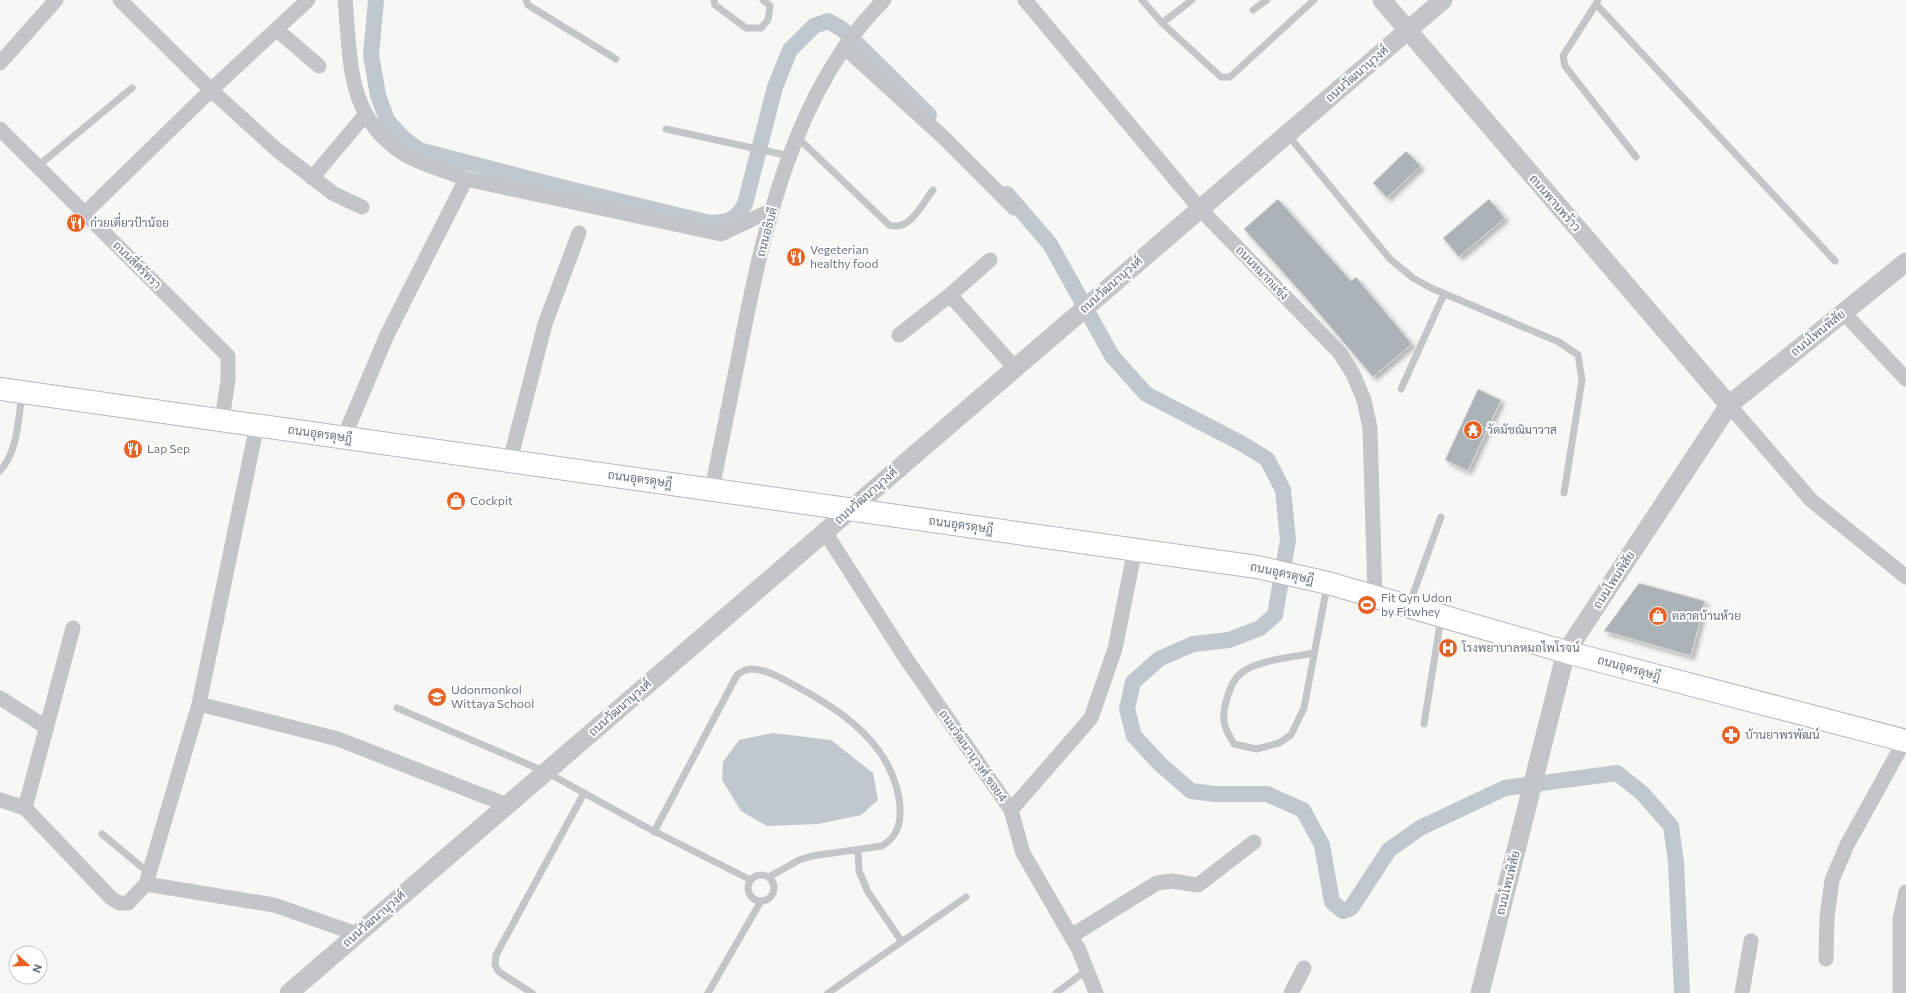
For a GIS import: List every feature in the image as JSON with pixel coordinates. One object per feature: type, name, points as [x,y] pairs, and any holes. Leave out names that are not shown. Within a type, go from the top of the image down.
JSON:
[{"type":"main road","name":"ถนนอุดรดุษฎี","points":[[0,389],[1257,566],[1375,596],[1566,652],[1905,741]]},
{"type":"street","points":[[0,63],[56,0]]},
{"type":"street","points":[[120,0],[211,90],[277,150],[334,194],[362,207]]},
{"type":"street","points":[[85,213],[211,90],[308,0]]},
{"type":"street","points":[[345,0],[352,72],[356,92],[365,115],[386,141],[406,155],[466,179],[721,234],[772,210]]},
{"type":"street","name":"ถนนอธิบดี","points":[[712,489],[752,289],[772,210],[790,156],[811,102],[844,48],[867,17],[884,0]]},
{"type":"street","name":"ถนนหมากแข้ง","points":[[1025,0],[1200,209],[1340,353],[1353,374],[1364,400],[1370,428],[1375,596]]},
{"type":"street","name":"ถนนพานพร้าว","points":[[1382,0],[1729,405]]},
{"type":"street","name":"ถนนวัฒนานุวงศ์","points":[[295,991],[357,934],[1443,0]]},
{"type":"street","points":[[277,30],[319,66]]},
{"type":"street","points":[[844,48],[943,138],[1014,208]]},
{"type":"street","points":[[312,178],[365,115]]},
{"type":"street","name":"ถนนสี่ศรัทรา","points":[[0,129],[228,356],[228,380],[222,420]]},
{"type":"street","points":[[344,437],[387,335],[466,179]]},
{"type":"street","points":[[510,461],[545,324],[579,233]]},
{"type":"street","points":[[899,336],[950,295],[990,260]]},
{"type":"street","name":"ถนนโพนพิสัย","points":[[1480,993],[1566,652],[1729,405],[1906,262]]},
{"type":"street","points":[[950,295],[1015,368]]},
{"type":"street","points":[[1844,312],[1906,379]]},
{"type":"street","points":[[1729,405],[1811,500],[1906,577]]},
{"type":"street","points":[[0,800],[24,808],[111,898],[119,903],[128,903],[147,879],[199,704],[257,425]]},
{"type":"street","name":"ถนนวัฒนานุวงศ์ ซอย4","points":[[825,532],[905,657],[1011,810],[1023,853],[1071,936],[1096,993]]},
{"type":"street","points":[[1011,810],[1091,718],[1115,648],[1135,549]]},
{"type":"street","points":[[24,808],[73,628]]},
{"type":"street","points":[[0,698],[46,728]]},
{"type":"street","points":[[199,704],[338,739],[507,805]]},
{"type":"street","points":[[1826,959],[1827,917],[1832,880],[1847,845],[1905,741]]},
{"type":"street","points":[[1071,936],[1157,883],[1172,881],[1198,885],[1254,842]]},
{"type":"street","points":[[147,879],[274,906],[357,934]]},
{"type":"street","points":[[1900,993],[1900,919],[1906,892]]},
{"type":"street","points":[[1742,993],[1751,941]]},
{"type":"street","points":[[1291,993],[1304,968]]},
{"type":"lane","points":[[526,0],[528,5],[616,59]]},
{"type":"lane","points":[[714,0],[715,5],[746,28],[761,28],[768,20],[770,6],[763,0]]},
{"type":"lane","points":[[1142,0],[1162,23],[1221,77],[1226,78],[1230,77],[1314,0]]},
{"type":"lane","points":[[1162,23],[1192,0]]},
{"type":"lane","points":[[1253,10],[1267,0]]},
{"type":"lane","points":[[1636,157],[1564,66],[1563,56],[1597,2],[1834,261]]},
{"type":"lane","points":[[38,166],[132,88]]},
{"type":"lane","points":[[666,129],[790,156]]},
{"type":"lane","points":[[1287,134],[1390,259],[1413,278],[1444,294],[1559,342],[1578,355],[1582,380],[1564,493]]},
{"type":"lane","points":[[797,137],[889,225],[900,226],[907,223],[933,190]]},
{"type":"lane","points":[[1401,390],[1444,294]]},
{"type":"lane","points":[[0,471],[12,452],[23,392]]},
{"type":"lane","points":[[1409,606],[1441,517]]},
{"type":"lane","points":[[1314,653],[1263,662],[1241,673],[1231,686],[1225,712],[1224,727],[1234,744],[1257,749],[1279,743],[1292,735],[1304,708],[1328,583]]},
{"type":"lane","points":[[1424,724],[1441,616]]},
{"type":"lane","points":[[654,832],[737,675],[749,669],[760,670],[777,676],[832,706],[864,733],[880,752],[893,777],[900,801],[901,818],[897,832],[890,841],[882,846],[812,856],[800,860],[768,877]]},
{"type":"lane","points":[[397,708],[508,754],[546,772],[654,832],[751,880]]},
{"type":"lane","points":[[532,993],[499,972],[495,965],[496,955],[584,793]]},
{"type":"lane","points":[[102,834],[147,879]]},
{"type":"lane","points":[[858,850],[859,871],[868,892],[902,942]]},
{"type":"lane","points":[[759,875],[768,877],[773,881],[774,892],[766,900],[755,900],[749,893],[748,889],[751,880],[759,875]]},
{"type":"lane","points":[[828,993],[966,897]]},
{"type":"lane","points":[[708,993],[761,901]]},
{"type":"lane","points":[[1056,993],[1087,970]]},
{"type":"shaded area","points":[[773,733],[831,740],[873,773],[878,800],[861,815],[818,824],[767,826],[741,811],[722,780],[723,762],[739,740]]},
{"type":"building","points":[[1406,151],[1421,166],[1387,198],[1373,183]]},
{"type":"building","points":[[1278,199],[1351,281],[1356,277],[1412,344],[1373,377],[1305,297],[1244,229]]},
{"type":"building","points":[[1489,199],[1505,218],[1459,257],[1443,238]]},
{"type":"building","name":"วัดมัชฌิมาวาส","points":[[1478,389],[1501,400],[1468,471],[1445,460]]},
{"type":"building","name":"ตลาดบ้านห้วย","points":[[1639,583],[1705,601],[1691,656],[1604,631]]},
{"type":"waterway","points":[[376,0],[371,55],[378,95],[387,120],[403,138],[419,150],[565,188],[710,223],[731,220],[738,214],[745,204],[775,87],[790,50],[814,26],[828,21],[842,29],[929,115]]},
{"type":"waterway","points":[[1007,194],[1050,244],[1112,356],[1146,394],[1241,443],[1267,459],[1283,490],[1288,540],[1275,615],[1260,628],[1229,640],[1193,644],[1159,659],[1133,682],[1127,709],[1134,736],[1160,764],[1191,791],[1215,794],[1267,794],[1303,810],[1322,845],[1332,902],[1343,911],[1351,908],[1389,850],[1420,828],[1505,788],[1617,773],[1642,793],[1671,826],[1676,862],[1682,993]]},
{"type":"place","name":"ก๋วยเตี๋ยวป้าน้อย","points":[[76,223]]},
{"type":"place","name":"Vegeterian healthy food","points":[[796,257]]},
{"type":"place","name":"วัดมัชฌิมาวาส","points":[[1473,430]]},
{"type":"place","name":"Lap Sep","points":[[133,449]]},
{"type":"place","name":"Cockpit","points":[[456,501]]},
{"type":"place","name":"Fit Gyn Udon by Fitwhey","points":[[1367,605]]},
{"type":"place","name":"ตลาดบ้านห้วย","points":[[1658,616]]},
{"type":"place","name":"โรงพยาบาลหมอไพโรจน์","points":[[1448,648]]},
{"type":"place","name":"Udonmonkol Wittaya School","points":[[437,697]]},
{"type":"place","name":"บ้านยาพรพัฒน์","points":[[1731,735]]}]
